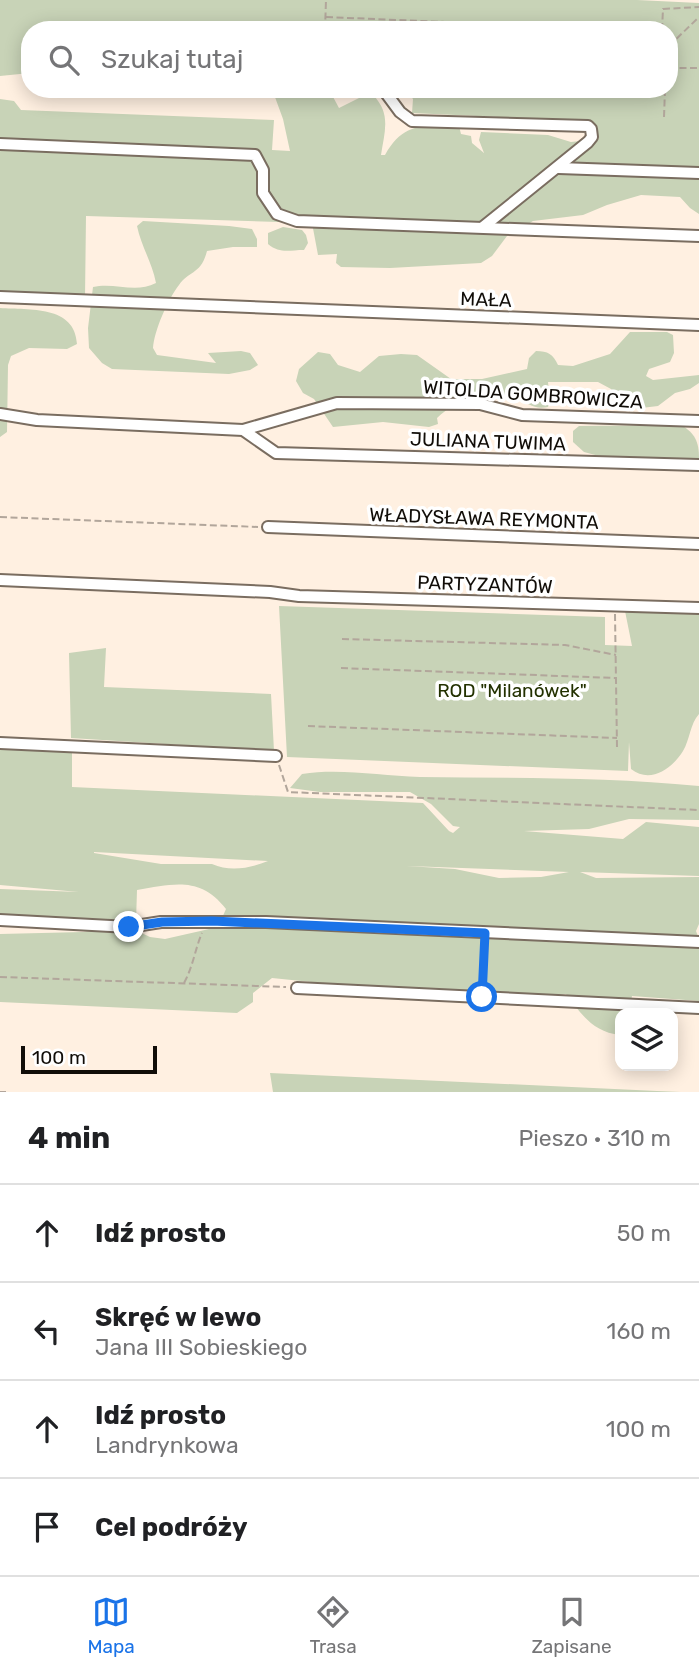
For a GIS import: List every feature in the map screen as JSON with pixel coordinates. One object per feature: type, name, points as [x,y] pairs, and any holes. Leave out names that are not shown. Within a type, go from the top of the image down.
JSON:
[{"type":"street","points":[[390,98],[400,112],[412,121],[589,126],[592,137],[558,168],[483,227]]},
{"type":"street","points":[[0,144],[255,155],[263,170],[263,193],[277,214],[296,221],[699,236]]},
{"type":"street","points":[[558,168],[699,173]]},
{"type":"street","name":"MAŁA","points":[[0,297],[699,325]]},
{"type":"street","name":"WITOLDA GOMBROWICZA","points":[[243,430],[337,403],[480,404],[522,415],[699,421]]},
{"type":"street","points":[[0,414],[37,420],[243,430]]},
{"type":"street","name":"JULIANA TUWIMA","points":[[243,430],[276,453],[699,465]]},
{"type":"street","name":"WŁADYSŁAWA REYMONTA","points":[[268,527],[699,544]]},
{"type":"street","name":"PARTYZANTÓW","points":[[0,580],[270,592],[299,596],[699,608]]},
{"type":"street","points":[[0,743],[276,756]]},
{"type":"street","points":[[0,920],[129,927],[162,922],[266,922],[699,943]]},
{"type":"street","points":[[297,988],[699,1008]]},
{"type":"path","points":[[326,0],[326,21]]},
{"type":"path","points":[[662,21],[663,9],[699,7]]},
{"type":"path","points":[[326,17],[424,21]]},
{"type":"path","points":[[678,37],[699,17]]},
{"type":"path","points":[[678,68],[699,68]]},
{"type":"path","points":[[664,117],[665,98]]},
{"type":"path","points":[[0,517],[268,527]]},
{"type":"path","points":[[615,606],[617,747]]},
{"type":"path","points":[[342,639],[565,645],[616,655]]},
{"type":"path","points":[[341,668],[616,678]]},
{"type":"path","points":[[308,726],[617,738]]},
{"type":"path","points":[[276,756],[288,792],[699,810]]},
{"type":"path","points":[[183,984],[203,932],[212,921]]},
{"type":"path","points":[[482,997],[485,933]]},
{"type":"path","points":[[0,977],[297,988]]},
{"type":"path","points":[[0,1092],[6,1092]]},
{"type":"green space","points":[[0,0],[637,0],[699,3],[699,214],[680,197],[641,195],[583,215],[533,221],[507,236],[492,256],[481,263],[390,268],[341,267],[336,263],[337,254],[318,255],[312,223],[86,216],[85,298],[0,293],[0,99],[14,101],[21,110],[274,120],[272,150],[290,151],[275,98],[334,98],[339,108],[359,98],[376,98],[385,117],[381,155],[385,155],[400,136],[425,126],[459,126],[461,134],[471,136],[472,143],[484,153],[479,140],[481,132],[548,135],[571,142],[599,139],[591,121],[412,113],[412,98],[678,98],[678,21],[21,21],[21,74],[0,76]]},
{"type":"green space","points":[[143,221],[252,229],[257,239],[257,247],[207,251],[198,269],[183,281],[170,298],[153,348],[157,355],[216,363],[208,353],[241,351],[250,353],[258,365],[250,370],[229,374],[112,369],[102,363],[89,348],[88,328],[93,287],[140,288],[156,283],[137,226]]},
{"type":"green space","points":[[283,227],[302,230],[308,243],[304,250],[281,250],[268,244],[268,233]]},
{"type":"green space","points":[[0,308],[37,310],[59,316],[68,322],[74,331],[77,344],[67,349],[29,348],[11,356],[8,365],[7,432],[0,437]]},
{"type":"green space","points":[[630,332],[667,332],[673,335],[674,353],[670,362],[649,369],[646,376],[653,380],[699,375],[699,383],[675,393],[658,406],[633,409],[620,403],[611,389],[598,382],[548,382],[548,407],[535,407],[511,396],[486,396],[455,404],[437,418],[438,424],[429,427],[383,422],[333,427],[314,399],[303,393],[296,381],[299,369],[318,352],[330,354],[338,365],[360,372],[379,356],[417,355],[451,379],[482,379],[527,369],[529,358],[536,351],[550,354],[558,365],[573,366],[610,354]]},
{"type":"green space","points":[[681,425],[690,431],[697,443],[699,458],[693,461],[599,456],[584,452],[573,442],[573,431],[579,426]]},
{"type":"green space","name":"ROD \"Milanówek\"","points":[[279,606],[605,617],[605,645],[632,646],[624,606],[699,608],[699,714],[678,758],[667,769],[653,775],[631,769],[629,742],[628,771],[287,757]]},
{"type":"green space","points":[[106,648],[104,687],[271,694],[274,751],[71,738],[69,653]]},
{"type":"green space","points":[[0,746],[72,750],[72,787],[423,803],[453,833],[460,827],[453,826],[431,804],[410,792],[320,792],[290,788],[302,774],[316,772],[420,777],[594,779],[699,786],[699,820],[629,819],[589,829],[524,831],[623,839],[646,822],[699,827],[699,876],[580,872],[596,878],[699,877],[699,924],[696,931],[699,939],[699,1001],[632,996],[630,1008],[615,1008],[615,1034],[595,1026],[566,994],[549,996],[380,989],[272,978],[253,993],[253,1002],[237,1013],[0,1002],[0,934],[83,932],[112,928],[133,929],[150,937],[165,939],[218,927],[226,909],[206,891],[175,885],[137,890],[136,922],[0,917],[0,889],[79,892],[0,885]],"holes":[[[94,852],[268,861],[233,868],[212,864],[161,864]],[[408,866],[569,872],[541,877],[499,878],[455,869]]]},
{"type":"green space","points":[[270,1073],[657,1091],[681,1092],[273,1092]]},
{"type":"route","points":[[129,927],[162,922],[212,921],[485,933],[482,997]]}]
